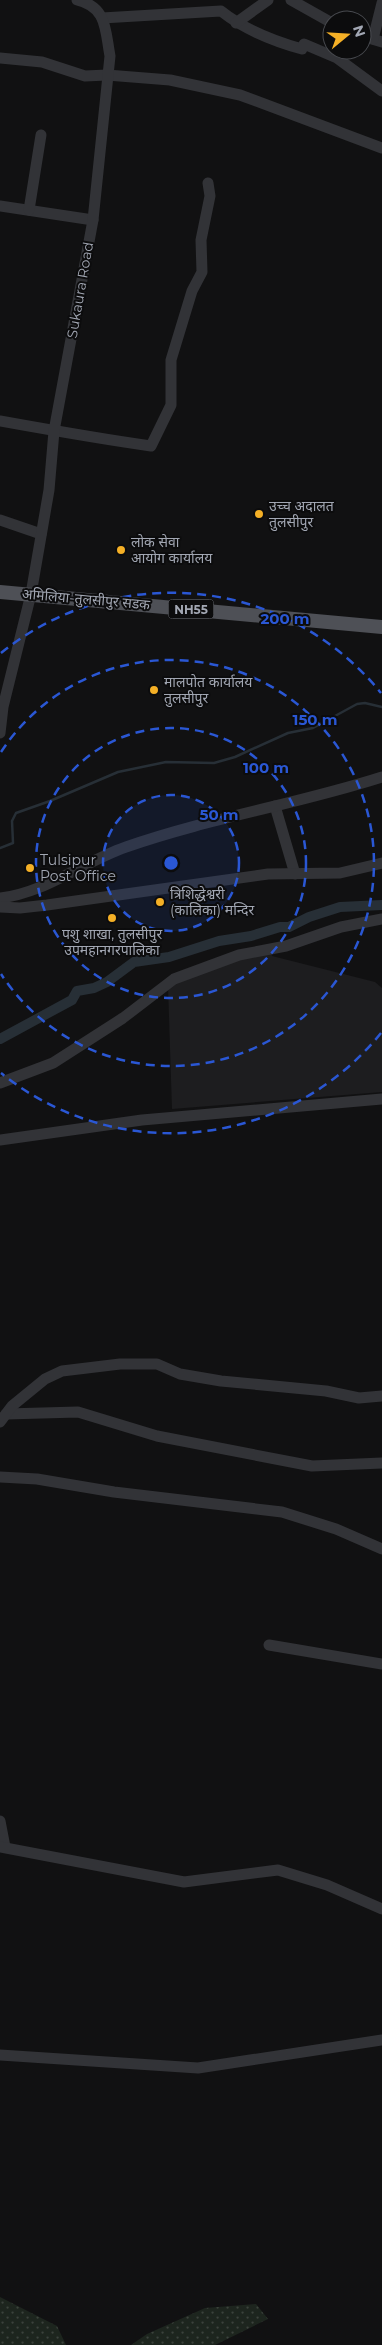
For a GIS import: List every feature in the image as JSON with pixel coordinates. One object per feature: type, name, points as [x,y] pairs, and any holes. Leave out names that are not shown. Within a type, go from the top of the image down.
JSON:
[{"type":"main road","name":"अमिलिया-तुलसीपुर सडक","points":[[0,592],[382,627]]},
{"type":"street","points":[[77,0],[90,3],[97,8],[102,18],[221,11],[236,23],[276,42],[302,49],[304,44],[337,58],[382,91]]},
{"type":"street","points":[[236,23],[268,0]]},
{"type":"street","points":[[291,0],[322,17]]},
{"type":"street","points":[[372,39],[382,3]]},
{"type":"street","name":"Sukaura Road","points":[[0,733],[3,707],[31,594],[42,534],[49,490],[54,431],[93,220],[110,56],[102,18]]},
{"type":"street","points":[[0,58],[42,62],[85,76],[107,75],[170,80],[240,95],[382,148]]},
{"type":"street","points":[[30,210],[41,135]]},
{"type":"street","points":[[0,421],[151,446],[171,405],[171,360],[192,291],[202,272],[201,240],[210,196],[208,183]]},
{"type":"street","points":[[0,206],[93,220]]},
{"type":"street","points":[[0,520],[42,534]]},
{"type":"street","points":[[0,898],[21,896],[124,848],[162,835],[382,777]]},
{"type":"street","points":[[275,806],[295,874]]},
{"type":"street","points":[[0,906],[20,908],[268,874],[340,873],[382,863]]},
{"type":"street","points":[[0,1082],[53,1062],[123,1018],[174,979],[239,955],[286,946],[341,927],[382,919]]},
{"type":"street","points":[[0,1140],[142,1120],[382,1099]]},
{"type":"street","points":[[3,1418],[12,1406],[45,1379],[62,1371],[120,1364],[157,1364],[180,1374],[326,1391],[359,1398],[382,1396]]},
{"type":"street","points":[[3,1418],[78,1412],[156,1436],[312,1466],[382,1463]]},
{"type":"street","points":[[0,1478],[37,1479],[114,1492],[282,1512],[336,1529],[382,1549]]},
{"type":"street","points":[[270,1645],[382,1664]]},
{"type":"street","points":[[0,1821],[3,1847],[184,1882],[278,1870],[326,1885],[382,1910]]},
{"type":"street","points":[[0,2055],[198,2068],[382,2040]]},
{"type":"shaded area","points":[[271,951],[272,956],[375,982],[382,988],[382,1092],[172,1109],[168,986],[232,959]]},
{"type":"shaded area","points":[[0,2297],[57,2326],[66,2345],[0,2345]]},
{"type":"shaded area","points":[[256,2304],[268,2319],[215,2345],[131,2345],[147,2334],[205,2308]]},
{"type":"waterway","points":[[0,848],[13,843],[12,821],[16,813],[50,801],[118,772],[166,762],[214,763],[235,757],[288,733],[313,728],[357,704],[365,703],[382,707]]},
{"type":"waterway","points":[[0,1039],[72,1000],[77,991],[94,988],[107,982],[134,962],[169,957],[219,941],[251,936],[280,927],[289,927],[309,917],[340,907],[382,905]]},
{"type":"place","name":"उच्च अदालत तुलसीपुर","points":[[259,514]]},
{"type":"place","name":"लोक सेवा आयोग कार्यालय","points":[[121,550]]},
{"type":"place","name":"मालपोत कार्यालय तुलसीपुर","points":[[154,690]]},
{"type":"place","name":"Tulsipur Post Office","points":[[30,868]]},
{"type":"place","name":"त्रिशिद्धेश्वरी (कालिका) मन्दिर","points":[[160,902]]},
{"type":"place","name":"पशु शाखा, तुलसीपुर उपमहानगरपालिका","points":[[112,918]]}]
